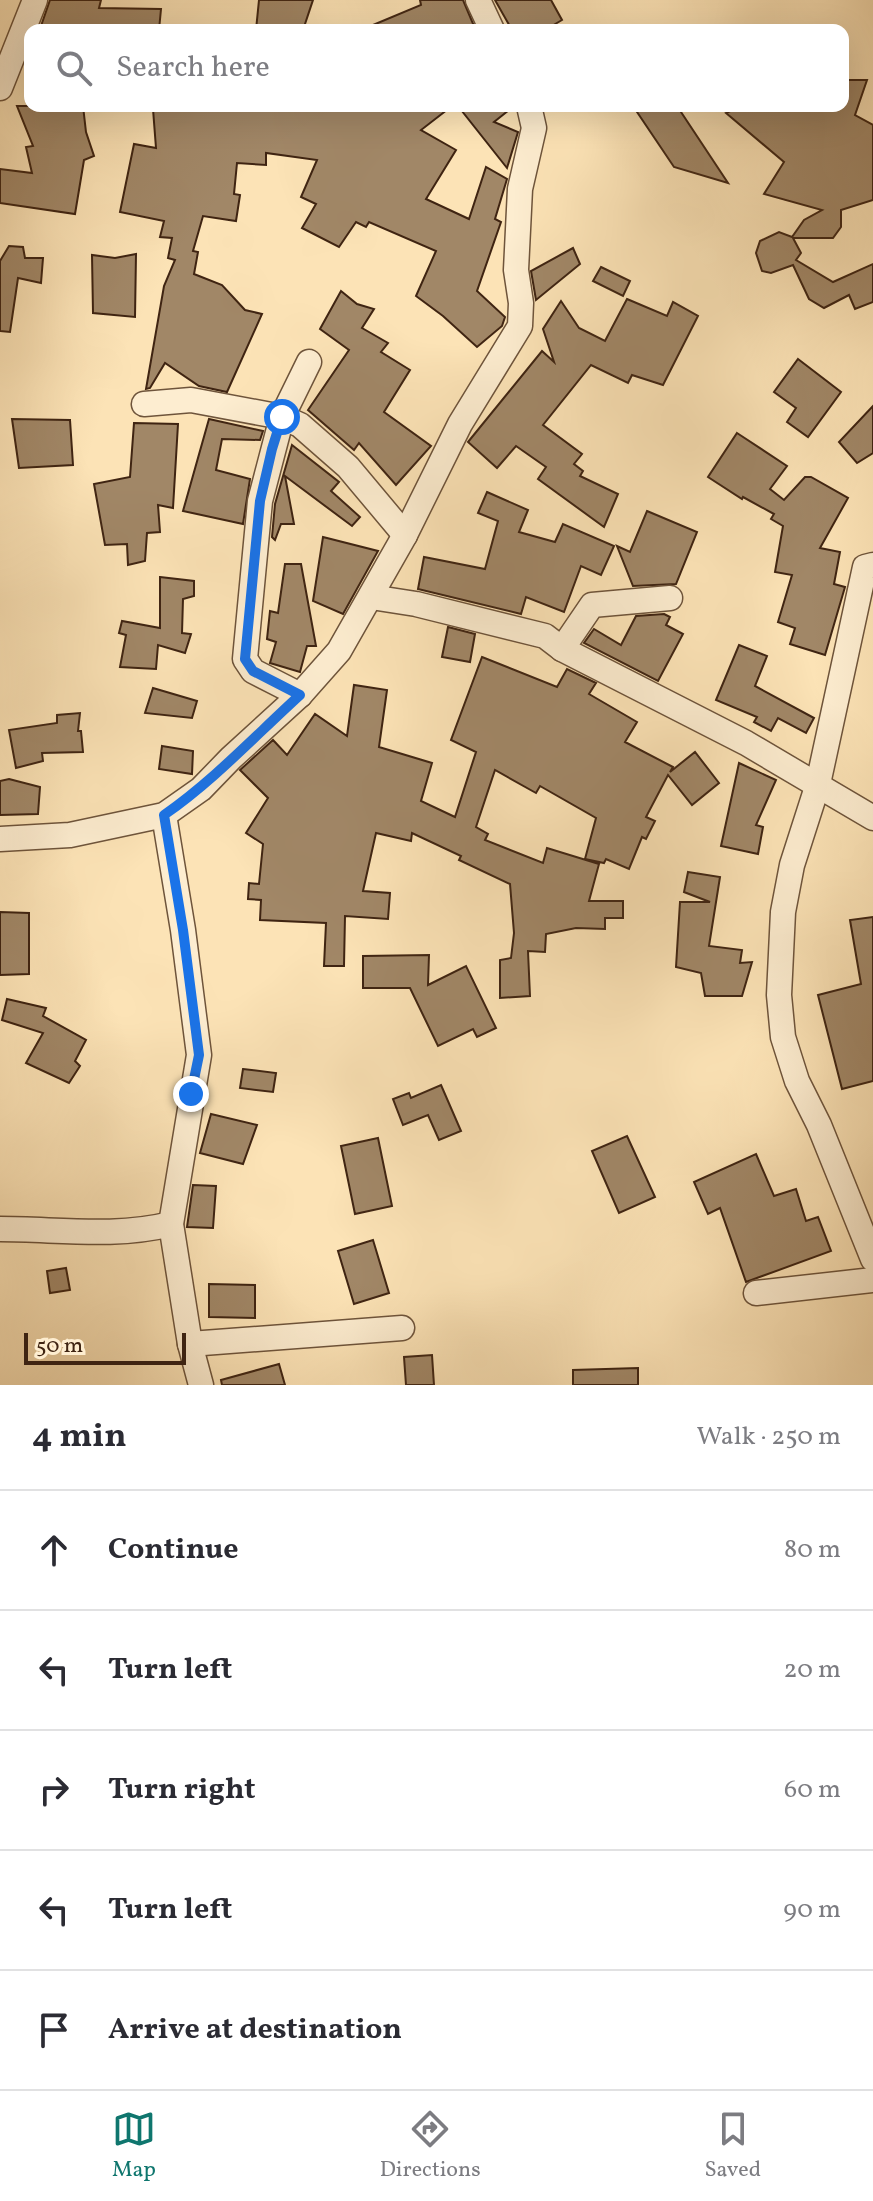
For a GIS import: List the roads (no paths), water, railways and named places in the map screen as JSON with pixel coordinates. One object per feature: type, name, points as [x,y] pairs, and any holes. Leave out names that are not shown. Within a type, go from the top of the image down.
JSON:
[{"type":"street","points":[[25,24],[35,0]]},
{"type":"street","points":[[478,0],[489,24]]},
{"type":"street","points":[[0,88],[24,28]]},
{"type":"street","points":[[0,839],[70,835],[164,815],[201,789],[300,695],[339,651],[405,535],[460,424],[520,326],[521,303],[516,270],[520,189],[534,128],[530,112]]},
{"type":"street","points":[[300,695],[253,671],[245,659],[260,501],[282,417],[309,362]]},
{"type":"street","points":[[144,404],[191,400],[282,417],[300,425],[348,467],[405,535]]},
{"type":"street","points":[[873,565],[865,567],[818,784],[792,865],[783,912],[779,995],[783,1037],[797,1081],[819,1125],[873,1259]]},
{"type":"street","points":[[371,597],[416,604],[545,636],[562,649],[818,784],[873,818]]},
{"type":"street","points":[[562,649],[592,605],[670,598]]},
{"type":"street","points":[[164,815],[199,1055],[171,1224],[190,1344],[201,1385]]},
{"type":"street","points":[[0,1229],[114,1233],[171,1224]]},
{"type":"street","points":[[756,1293],[873,1280]]},
{"type":"street","points":[[190,1344],[402,1328]]}]
